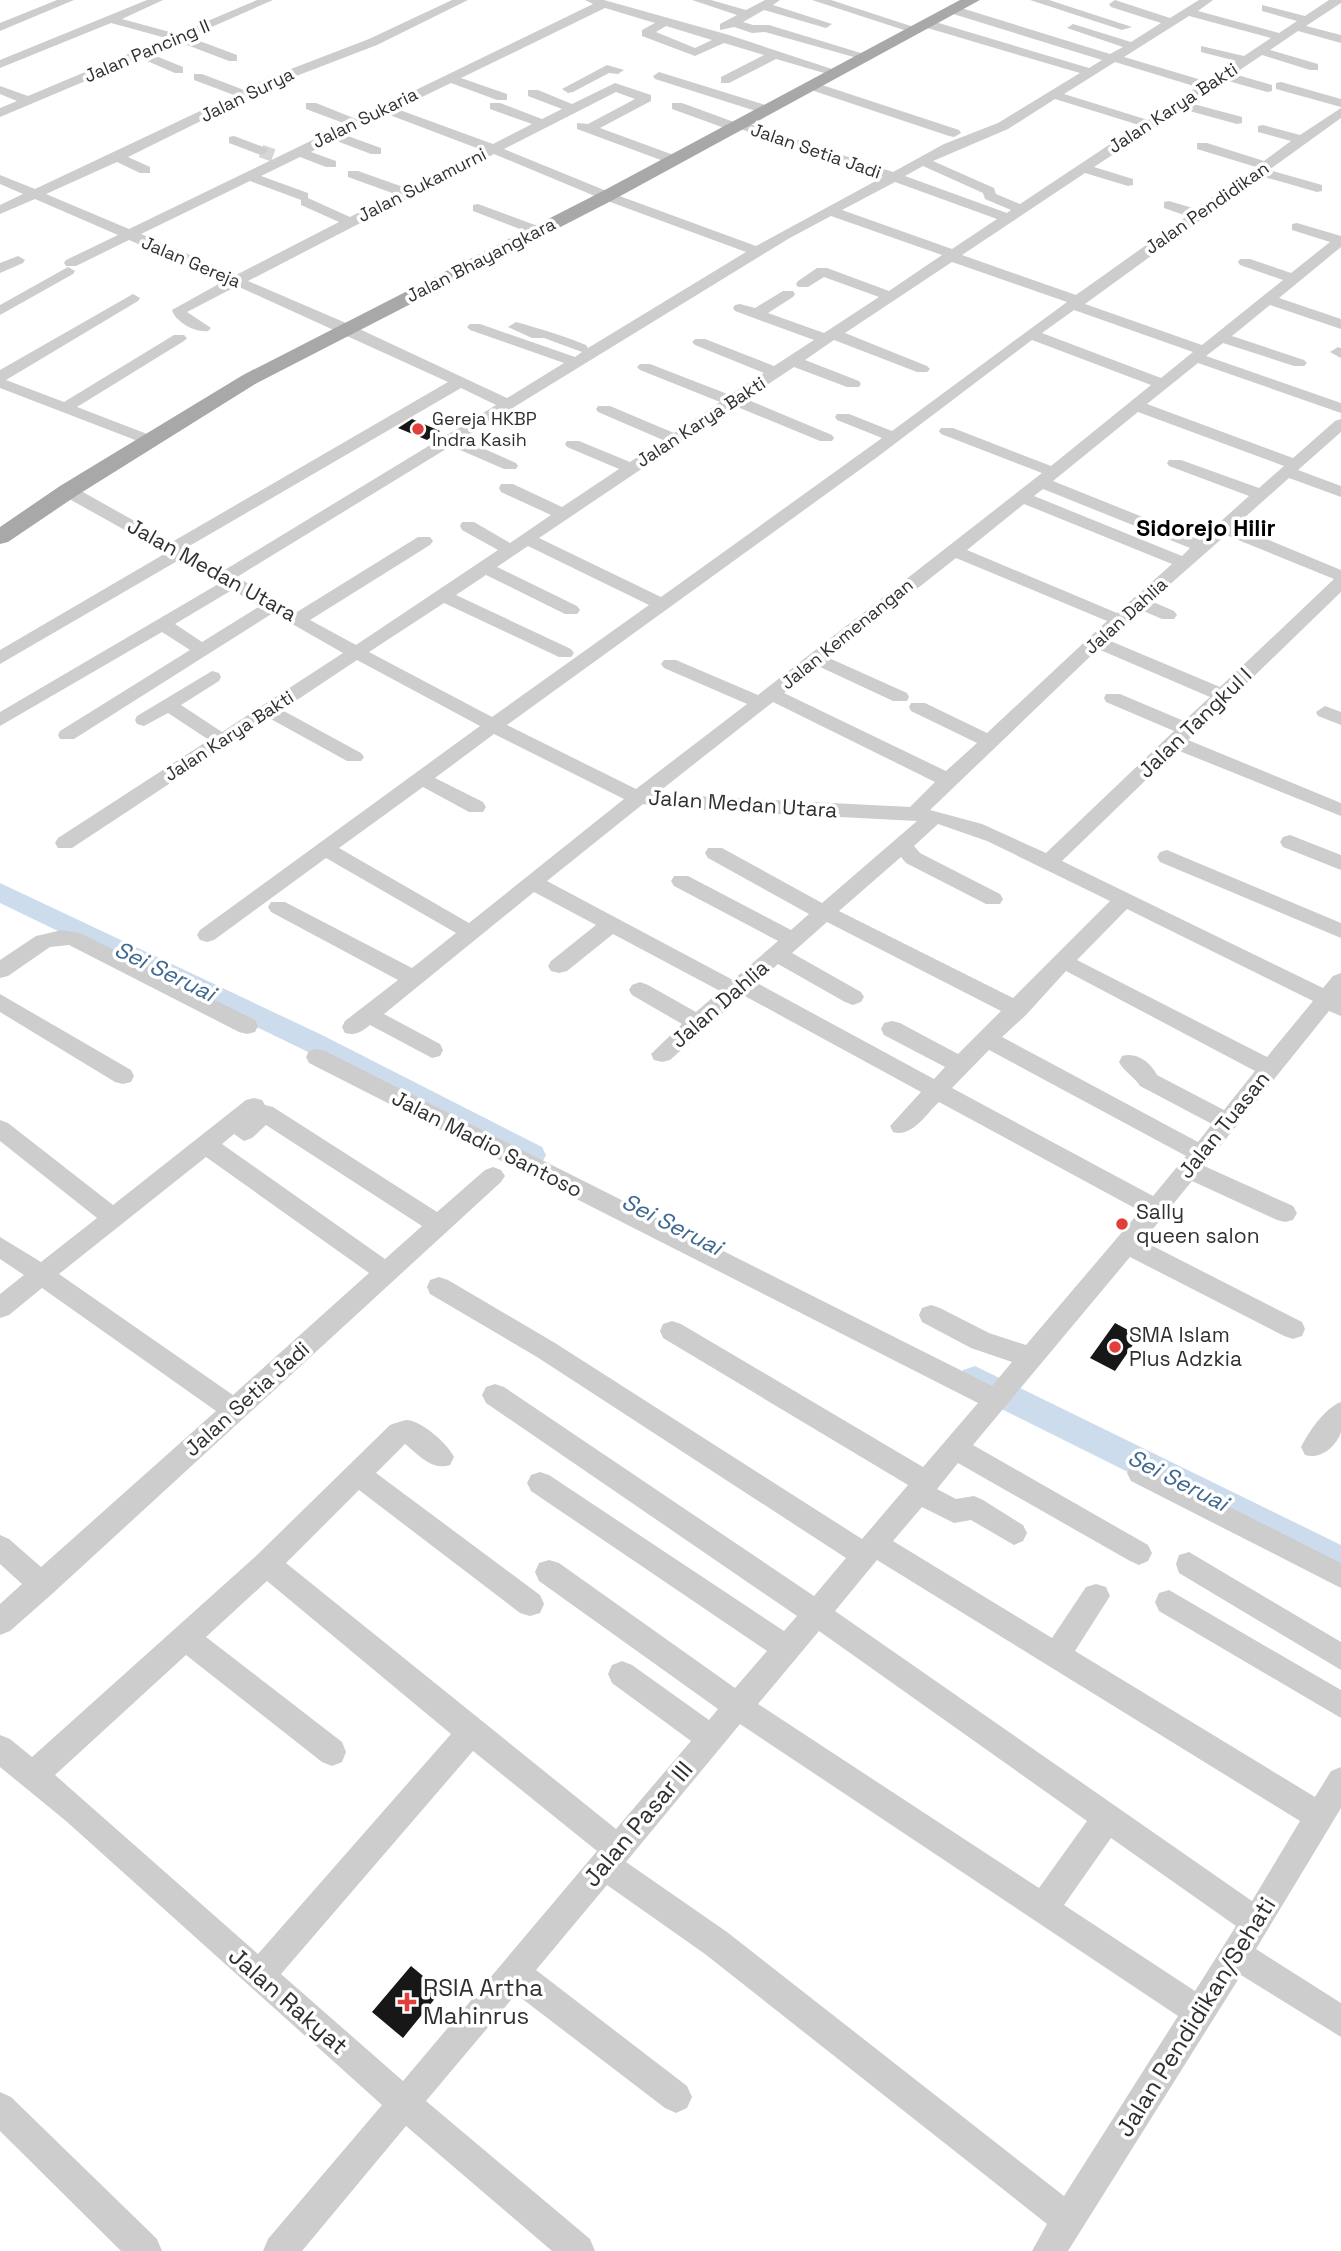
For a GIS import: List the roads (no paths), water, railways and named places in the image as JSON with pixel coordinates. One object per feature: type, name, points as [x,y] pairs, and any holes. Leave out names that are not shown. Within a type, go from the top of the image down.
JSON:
[{"type":"main road","name":"Jalan Bhayangkara","points":[[0,537],[68,491],[250,379],[608,196],[923,27],[958,4]]},
{"type":"street","points":[[0,27],[68,0]]},
{"type":"street","points":[[0,64],[157,0]]},
{"type":"street","name":"Jalan Pancing II","points":[[0,113],[267,0]]},
{"type":"street","name":"Jalan Surya","points":[[0,210],[274,80],[373,41],[462,0]]},
{"type":"street","points":[[698,0],[747,14]]},
{"type":"street","points":[[818,0],[1090,72]]},
{"type":"street","points":[[1036,0],[1126,27]]},
{"type":"street","points":[[0,720],[162,624],[451,440],[758,251],[950,147],[1003,126],[1204,0]]},
{"type":"street","points":[[597,2],[838,73]]},
{"type":"street","name":"Jalan Sukaria","points":[[0,311],[69,267],[127,235],[278,158],[449,78],[597,2]]},
{"type":"street","points":[[711,34],[770,2],[826,24]]},
{"type":"street","name":"Jalan Karya Bakti","points":[[65,843],[443,596],[563,513],[1148,124],[1337,3]]},
{"type":"street","points":[[958,4],[1113,58],[1207,86]]},
{"type":"street","points":[[1115,4],[1171,22]]},
{"type":"street","points":[[1266,8],[1341,39]]},
{"type":"street","points":[[1188,12],[1280,37]]},
{"type":"street","points":[[109,19],[179,38],[233,58]]},
{"type":"street","points":[[666,22],[646,33],[695,52],[725,38]]},
{"type":"street","points":[[732,22],[752,29],[765,28],[868,57]]},
{"type":"street","points":[[1073,28],[1133,46]]},
{"type":"street","points":[[1205,49],[1246,60]]},
{"type":"street","points":[[1260,51],[1314,66]]},
{"type":"street","points":[[141,54],[179,70]]},
{"type":"street","points":[[725,80],[775,54]]},
{"type":"street","points":[[568,89],[605,70],[618,71]]},
{"type":"street","points":[[1223,75],[1341,103]]},
{"type":"street","points":[[198,76],[245,95]]},
{"type":"street","points":[[659,76],[767,110]]},
{"type":"street","points":[[449,78],[543,124]]},
{"type":"street","points":[[553,83],[644,119]]},
{"type":"street","points":[[813,86],[954,133]]},
{"type":"street","name":"Jalan Setia Jadi","points":[[608,91],[615,87],[823,151],[894,178],[1014,214]]},
{"type":"street","points":[[0,90],[28,101]]},
{"type":"street","name":"Jalan Sukamurni","points":[[203,328],[180,315],[179,310],[608,91]]},
{"type":"street","points":[[533,93],[574,108]]},
{"type":"street","points":[[1055,95],[1148,124]]},
{"type":"street","points":[[590,128],[646,99],[644,96]]},
{"type":"street","points":[[1179,104],[1237,121]]},
{"type":"street","points":[[311,106],[354,123]]},
{"type":"street","points":[[384,109],[758,251]]},
{"type":"street","name":"Jalan Pendidikan","points":[[1077,303],[1341,111]]},
{"type":"street","points":[[563,120],[674,160]]},
{"type":"street","points":[[1264,129],[1301,140]]},
{"type":"street","points":[[331,134],[376,151]]},
{"type":"street","points":[[234,141],[261,151]]},
{"type":"street","points":[[1202,146],[1317,188]]},
{"type":"street","points":[[297,151],[331,164]]},
{"type":"street","points":[[117,156],[145,170]]},
{"type":"street","points":[[924,162],[989,191],[990,196],[1014,214]]},
{"type":"street","points":[[1082,168],[1128,182]]},
{"type":"street","points":[[353,174],[406,193]]},
{"type":"street","points":[[247,175],[350,222]]},
{"type":"street","name":"Jalan Gereja","points":[[0,179],[348,329],[509,405]]},
{"type":"street","points":[[1169,205],[1199,215]]},
{"type":"street","points":[[478,208],[538,231]]},
{"type":"street","points":[[831,211],[1077,303],[1341,408]]},
{"type":"street","points":[[1297,227],[1341,241]]},
{"type":"street","name":"Jalan Kemenangan","points":[[432,1050],[361,1021],[639,797],[1022,497],[1160,383],[1341,241]]},
{"type":"street","points":[[0,269],[18,260]]},
{"type":"street","points":[[1245,262],[1293,279]]},
{"type":"street","points":[[803,284],[822,271],[890,296]]},
{"type":"street","points":[[757,314],[788,294]]},
{"type":"street","points":[[0,377],[133,298]]},
{"type":"street","points":[[1268,299],[1341,324]]},
{"type":"street","points":[[207,935],[893,437],[985,367],[1077,303]]},
{"type":"street","points":[[740,308],[922,369]]},
{"type":"street","points":[[500,320],[537,335],[545,333],[594,354]]},
{"type":"street","points":[[475,327],[578,363]]},
{"type":"street","points":[[1033,335],[1160,383]]},
{"type":"street","points":[[1221,337],[1299,363]]},
{"type":"street","points":[[63,409],[179,338]]},
{"type":"street","points":[[699,341],[777,373]]},
{"type":"street","points":[[794,361],[853,384]]},
{"type":"street","points":[[645,367],[826,439]]},
{"type":"street","points":[[0,658],[460,382]]},
{"type":"street","points":[[0,383],[149,440]]},
{"type":"street","points":[[1134,405],[1291,468],[1341,492]]},
{"type":"street","points":[[604,410],[674,439]]},
{"type":"street","points":[[843,417],[893,437]]},
{"type":"street","name":"Jalan Dahlia","points":[[662,1054],[902,845],[948,780],[1119,620],[1341,424]]},
{"type":"street","points":[[947,431],[1203,547]]},
{"type":"street","points":[[451,440],[510,466]]},
{"type":"street","points":[[573,443],[631,468]]},
{"type":"street","points":[[1175,463],[1262,495]]},
{"type":"street","points":[[507,488],[563,513]]},
{"type":"street","name":"Jalan Medan Utara","points":[[68,491],[357,653],[587,775],[639,797],[665,802],[925,815],[967,824],[1336,996]]},
{"type":"street","points":[[1022,497],[1185,563]]},
{"type":"street","points":[[468,526],[510,550]]},
{"type":"street","points":[[1224,528],[1341,576]]},
{"type":"street","points":[[527,539],[662,604]]},
{"type":"street","points":[[299,619],[424,541]]},
{"type":"street","points":[[952,550],[1119,620]]},
{"type":"street","points":[[485,568],[570,610]]},
{"type":"street","name":"Jalan Tangkul I","points":[[1048,863],[1341,582]]},
{"type":"street","points":[[443,596],[565,653]]},
{"type":"street","points":[[1140,603],[1168,615]]},
{"type":"street","points":[[67,736],[274,605]]},
{"type":"street","points":[[162,624],[201,649]]},
{"type":"street","points":[[1097,642],[1225,696]]},
{"type":"street","points":[[688,671],[706,656]]},
{"type":"street","points":[[815,658],[900,697]]},
{"type":"street","points":[[670,664],[766,698],[948,780]]},
{"type":"street","points":[[144,720],[212,677]]},
{"type":"street","points":[[1113,698],[1182,736],[1341,810]]},
{"type":"street","points":[[168,705],[222,740]]},
{"type":"street","points":[[918,707],[989,741]]},
{"type":"street","points":[[269,710],[354,757]]},
{"type":"street","points":[[423,779],[476,807]]},
{"type":"street","points":[[1290,842],[1341,863]]},
{"type":"street","points":[[902,845],[913,858],[993,899]]},
{"type":"street","points":[[327,849],[471,933]]},
{"type":"street","points":[[715,853],[823,912],[1018,1010]]},
{"type":"street","points":[[1167,857],[1341,931]]},
{"type":"street","points":[[681,881],[785,947],[853,997]]},
{"type":"street","points":[[534,883],[935,1090],[1156,1209]]},
{"type":"street","points":[[901,1126],[960,1065],[1071,961],[1124,899]]},
{"type":"street","points":[[285,906],[418,976]]},
{"type":"street","points":[[559,966],[611,924]]},
{"type":"street","points":[[0,971],[38,943],[55,936],[66,937],[247,1026]]},
{"type":"street","points":[[1071,961],[1160,1002]]},
{"type":"street","points":[[1071,961],[1270,1069]]},
{"type":"street","points":[[640,990],[698,1023]]},
{"type":"street","name":"Jalan Tuasan","points":[[997,1398],[1270,1069],[1336,996]]},
{"type":"street","points":[[0,1002],[123,1076]]},
{"type":"street","points":[[892,1029],[960,1065]]},
{"type":"street","points":[[989,1039],[1284,1213]]},
{"type":"street","name":"Jalan Madio Santoso","points":[[317,1057],[997,1398]]},
{"type":"street","points":[[1130,1062],[1143,1070],[1150,1082],[1227,1122]]},
{"type":"street","points":[[213,1150],[254,1106]]},
{"type":"street","points":[[0,1308],[114,1217],[265,1114],[439,1226]]},
{"type":"street","points":[[0,1129],[114,1217]]},
{"type":"street","points":[[213,1150],[387,1273]]},
{"type":"street","name":"Jalan Setia Jadi","points":[[0,1622],[493,1176]]},
{"type":"street","points":[[1126,1244],[1293,1329]]},
{"type":"street","points":[[0,1246],[235,1410]]},
{"type":"street","points":[[439,1287],[870,1549],[1056,1654],[1318,1815]]},
{"type":"street","points":[[931,1315],[967,1336],[1005,1351],[1026,1364]]},
{"type":"street","points":[[672,1331],[922,1487],[954,1511],[974,1508],[1014,1533]]},
{"type":"street","points":[[495,1395],[816,1613],[1256,1922]]},
{"type":"street","name":"Jalan Pasar III","points":[[280,2251],[997,1398]]},
{"type":"street","points":[[1314,1447],[1340,1416]]},
{"type":"street","points":[[34,1775],[267,1564],[403,1430],[441,1457]]},
{"type":"street","points":[[955,1448],[1139,1553]]},
{"type":"street","points":[[1140,1473],[1341,1576]]},
{"type":"street","points":[[358,1474],[530,1604]]},
{"type":"street","points":[[540,1483],[786,1648]]},
{"type":"street","points":[[0,1547],[42,1585]]},
{"type":"street","points":[[267,1564],[471,1732],[610,1856],[716,1943],[1068,2220]]},
{"type":"street","points":[[1189,1564],[1341,1657]]},
{"type":"street","points":[[549,1572],[737,1706],[1198,2011]]},
{"type":"street","points":[[1056,1654],[1096,1596]]},
{"type":"street","points":[[1169,1602],[1341,1705]]},
{"type":"street","points":[[185,1637],[332,1752]]},
{"type":"street","points":[[622,1674],[710,1738]]},
{"type":"street","points":[[259,1976],[471,1732]]},
{"type":"street","name":"Jalan Rakyat","points":[[0,1749],[34,1775],[477,2167],[578,2251]]},
{"type":"street","name":"Jalan Pendidikan/Sehati","points":[[1049,2251],[1256,1922],[1318,1815],[1341,1781]]},
{"type":"street","points":[[1044,1909],[1107,1818]]},
{"type":"street","points":[[1236,1954],[1341,2021]]},
{"type":"street","points":[[514,1973],[676,2097]]},
{"type":"street","points":[[0,2108],[145,2251]]},
{"type":"waterway","name":"Sei Seruai","points":[[0,892],[312,1042],[531,1155]]},
{"type":"waterway","name":"Sei Seruai","points":[[975,1380],[1341,1562]]},
{"type":"tunnel","points":[[261,151],[275,156]]},
{"type":"place","name":"Gereja HKBP Indra Kasih","points":[[418,429]]},
{"type":"place","name":"Sally queen salon","points":[[1122,1224]]},
{"type":"place","name":"SMA Islam Plus Adzkia","points":[[1115,1347]]},
{"type":"place","name":"RSIA Artha Mahinrus","points":[[407,2002]]},
{"type":"district","name":"Sidorejo Hilir","points":[[1206,528]]}]
